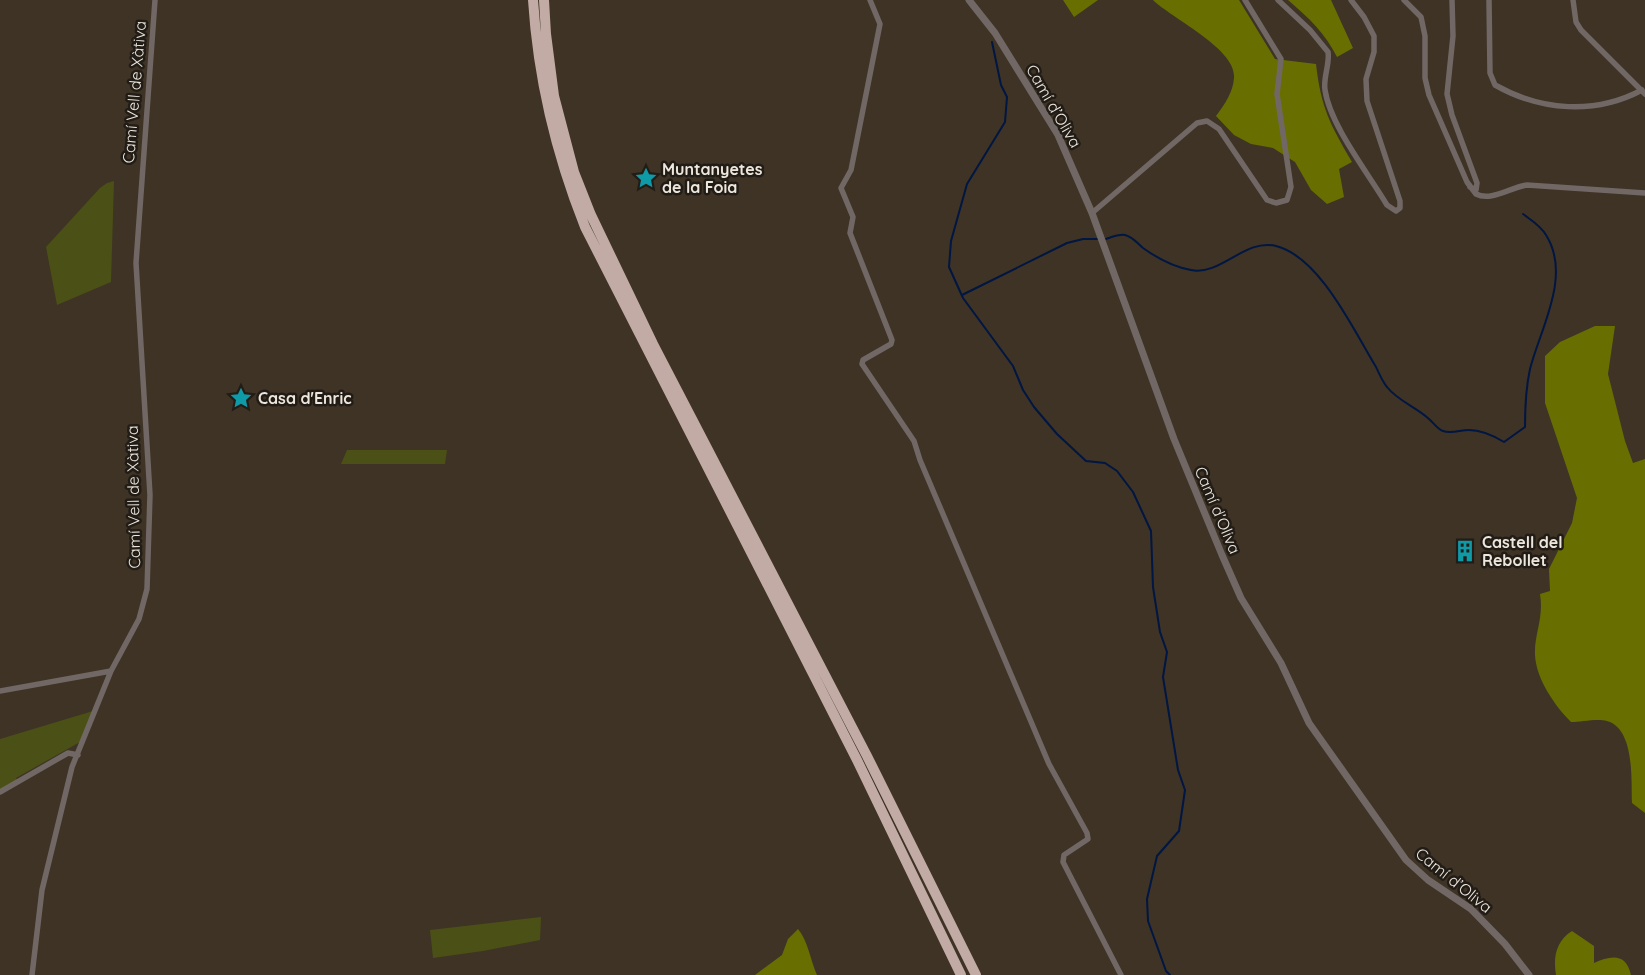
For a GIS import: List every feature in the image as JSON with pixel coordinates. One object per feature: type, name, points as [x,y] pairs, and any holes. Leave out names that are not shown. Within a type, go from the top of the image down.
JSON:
[{"type":"highway","points":[[527,0],[535,33],[552,131],[572,195],[585,227],[862,769],[961,975]]},
{"type":"highway","points":[[533,0],[535,33]]},
{"type":"highway","points":[[544,0],[546,34],[554,96],[574,172],[591,215],[615,268],[867,756],[976,975]]},
{"type":"highway","points":[[551,0],[550,31],[556,80],[554,96]]},
{"type":"street","name":"Camí Vell de Xàtiva","points":[[32,975],[44,882],[70,774],[111,671],[144,605],[149,565],[149,486],[136,263],[155,0]]},
{"type":"street","points":[[870,0],[880,24],[851,170],[841,188],[853,218],[850,233],[892,340],[891,344],[863,360],[862,364],[914,441],[920,460],[1049,764],[1087,832],[1088,839],[1064,855],[1063,862],[1121,975]]},
{"type":"street","name":"Camí d’Oliva","points":[[969,0],[995,33],[1051,124],[1092,213],[1174,439],[1236,587],[1281,663],[1309,723],[1406,860],[1428,880],[1471,909],[1505,944],[1529,975]]},
{"type":"street","points":[[1092,213],[1197,123],[1207,121],[1219,129],[1267,200],[1276,204],[1287,200],[1291,187],[1277,94],[1281,59],[1245,0]]},
{"type":"street","points":[[1278,0],[1310,30],[1328,52],[1324,82],[1333,114],[1387,205],[1396,212],[1400,208],[1400,201],[1367,101],[1366,79],[1374,52],[1374,36],[1364,17],[1351,0]]},
{"type":"street","points":[[1404,0],[1421,17],[1425,36],[1425,78],[1429,95],[1470,187],[1476,194],[1485,197],[1527,185],[1645,193]]},
{"type":"street","points":[[1452,0],[1453,36],[1447,94],[1452,115],[1477,183],[1476,190],[1470,187]]},
{"type":"street","points":[[1489,0],[1490,73],[1495,85],[1534,101],[1574,108],[1590,107],[1644,92],[1581,30],[1576,22],[1573,0]]},
{"type":"street","points":[[0,691],[111,671]]},
{"type":"street","points":[[0,792],[68,753],[78,755]]},
{"type":"green space","points":[[114,181],[111,282],[57,305],[46,247],[100,188]]},
{"type":"green space","points":[[347,450],[447,450],[445,464],[341,464]]},
{"type":"green space","points":[[93,711],[80,742],[16,778],[17,780],[0,790],[0,739]]},
{"type":"green space","points":[[541,917],[540,940],[433,958],[430,930]]},
{"type":"shaded area","points":[[1063,0],[1098,0],[1074,17]]},
{"type":"shaded area","points":[[1153,0],[1239,0],[1275,59],[1316,64],[1321,93],[1328,115],[1352,162],[1339,169],[1344,197],[1327,204],[1311,190],[1295,162],[1273,148],[1251,144],[1234,135],[1216,116],[1232,88],[1234,78],[1232,67],[1225,56],[1214,45]]},
{"type":"shaded area","points":[[1288,0],[1331,0],[1353,48],[1337,57],[1316,26]]},
{"type":"shaded area","points":[[1595,326],[1615,326],[1608,374],[1625,441],[1633,463],[1645,459],[1645,813],[1632,803],[1630,756],[1623,734],[1616,726],[1603,720],[1571,722],[1547,692],[1536,664],[1535,655],[1541,611],[1540,594],[1550,591],[1549,569],[1572,523],[1577,498],[1545,403],[1545,356],[1560,342]]},
{"type":"shaded area","points":[[798,929],[807,945],[817,975],[755,975],[782,955],[788,939]]},
{"type":"shaded area","points":[[1572,931],[1594,946],[1594,963],[1611,958],[1621,959],[1629,968],[1631,975],[1556,975],[1555,962],[1557,950],[1562,940]]},
{"type":"waterway","points":[[992,42],[1001,85],[1007,97],[1005,122],[967,184],[951,241],[949,267],[963,298],[1013,366],[1023,390],[1034,407],[1057,434],[1086,461],[1105,463],[1117,471],[1133,492],[1151,531],[1153,587],[1160,632],[1167,652],[1163,677],[1178,770],[1185,790],[1179,831],[1157,856],[1147,899],[1148,921],[1166,971],[1170,975]]},
{"type":"waterway","points":[[1106,239],[1120,235],[1128,236],[1160,259],[1178,267],[1191,270],[1213,268],[1254,247],[1265,245],[1276,246],[1292,253],[1307,264],[1334,297],[1391,392],[1424,415],[1441,430],[1446,432],[1479,431],[1504,442],[1525,427],[1530,369],[1555,285],[1556,268],[1553,251],[1546,235],[1536,223],[1523,214]]},
{"type":"waterway","points":[[962,295],[1067,243],[1083,239],[1097,239]]},
{"type":"place","name":"Muntanyetes de la Foia","points":[[646,178]]},
{"type":"place","name":"Casa d'Enric","points":[[241,398]]},
{"type":"place","name":"Castell del Rebollet","points":[[1465,551]]}]
